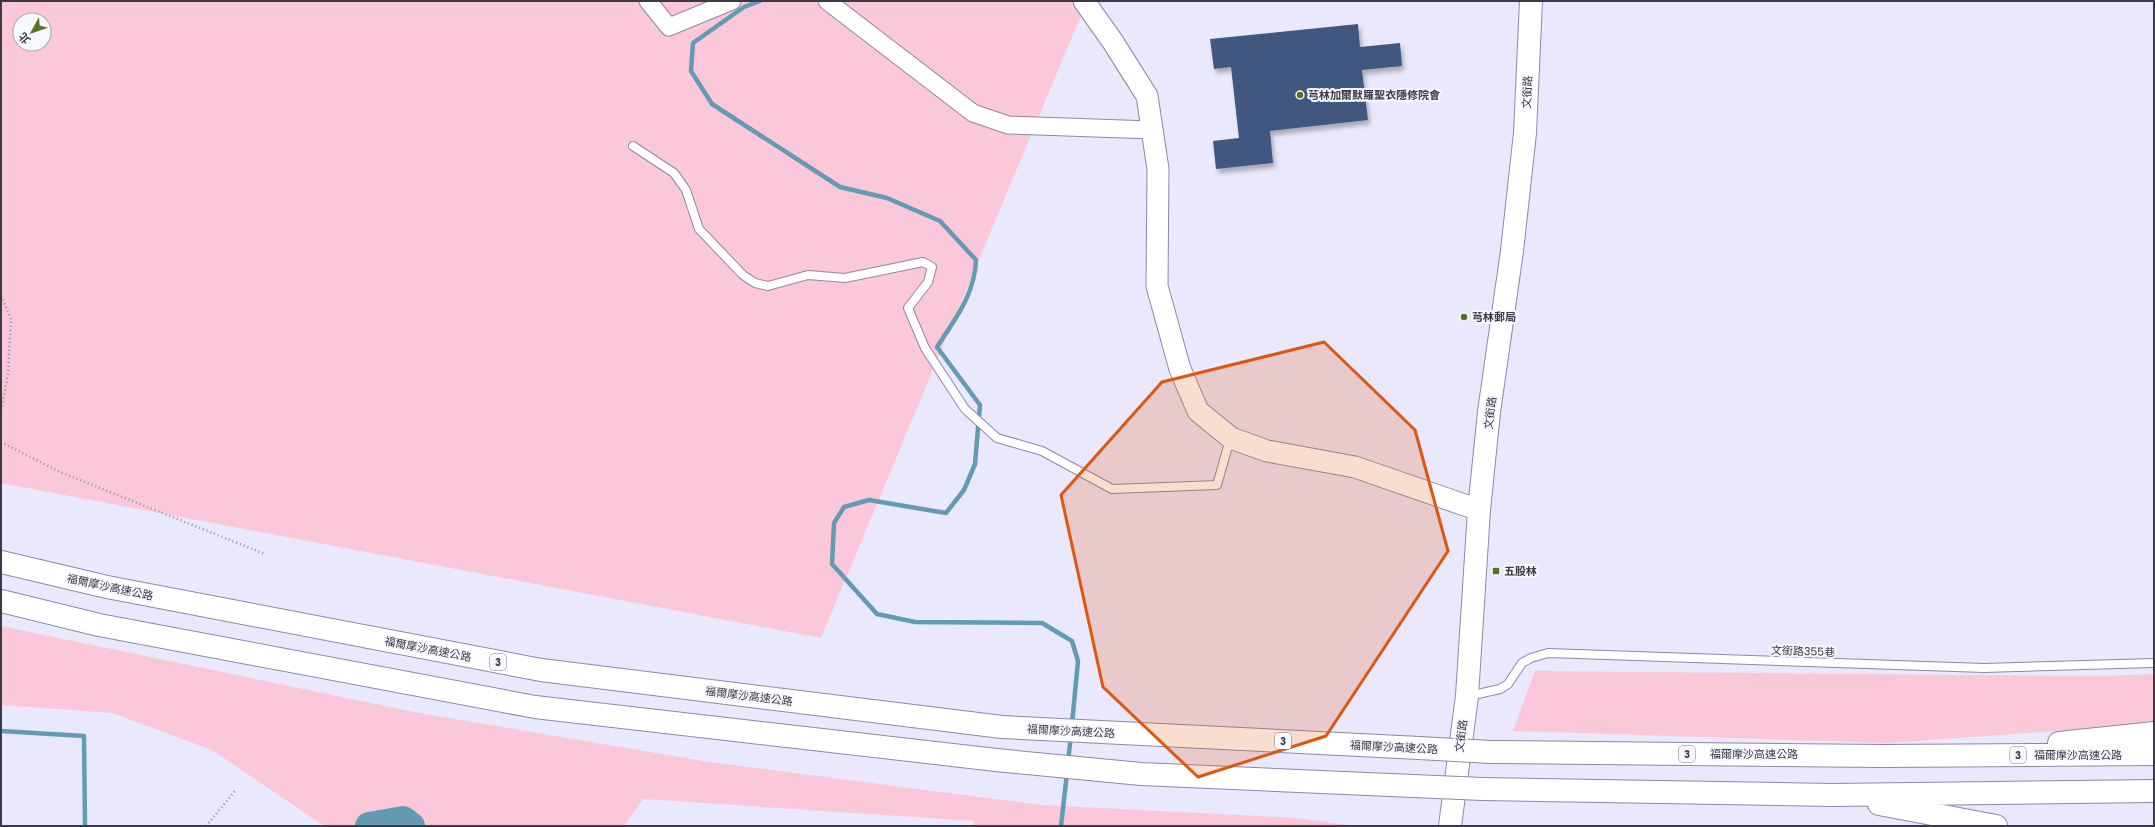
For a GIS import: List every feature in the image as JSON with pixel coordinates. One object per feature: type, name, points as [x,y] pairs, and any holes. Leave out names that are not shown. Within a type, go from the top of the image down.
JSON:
[{"type":"main road","name":"文銜路","points":[[1450,826],[1467,696],[1480,510],[1489,412],[1512,251],[1525,133],[1531,1]]},
{"type":"main road","name":"福爾摩沙高速公路","points":[[1,562],[107,587],[541,670],[1002,727],[1491,752],[1883,756],[2154,754]]},
{"type":"main road","points":[[1,601],[99,625],[536,707],[996,760],[1141,774],[1483,789],[1832,795],[2154,791]]},
{"type":"main road","points":[[1883,756],[2015,748],[2154,733]]},
{"type":"main road","points":[[1832,795],[1996,826]]},
{"type":"street","points":[[648,1],[669,28],[732,1]]},
{"type":"street","points":[[826,1],[973,113],[1008,125],[1152,130]]},
{"type":"street","points":[[1084,1],[1113,42],[1147,96],[1158,169],[1157,286],[1180,370],[1198,411],[1231,438],[1267,451],[1355,467],[1480,510]]},
{"type":"lane","points":[[633,146],[674,173],[686,190],[699,229],[743,275],[755,283],[768,286],[808,275],[846,278],[923,262],[932,267],[928,282],[908,308],[925,348],[965,409],[997,438],[1042,451],[1112,489],[1217,485],[1231,438]]},
{"type":"lane","name":"文銜路355巷","points":[[1467,696],[1500,689],[1508,684],[1522,663],[1531,658],[1548,653],[1984,668],[2154,663]]},
{"type":"path","points":[[1,296],[11,319],[8,374],[1,412]]},
{"type":"path","points":[[1,442],[60,472],[265,554]]},
{"type":"path","points":[[206,826],[236,791]]},
{"type":"highlighted area","points":[[1324,342],[1415,430],[1448,551],[1326,736],[1198,777],[1103,687],[1061,495],[1162,382]]},
{"type":"shaded area","points":[[1,1],[1087,1],[821,638],[1,483]]},
{"type":"shaded area","points":[[1,626],[414,712],[709,762],[1042,805],[1297,818],[1355,826],[972,826],[974,821],[643,799],[624,826],[324,826],[212,750],[112,713],[1,705]]},
{"type":"shaded area","points":[[1535,671],[2101,676],[2154,674],[2154,724],[1887,743],[1513,731]]},
{"type":"building","name":"芎林加爾默羅聖衣隱修院會","points":[[1358,24],[1360,47],[1400,43],[1402,66],[1362,70],[1368,120],[1270,131],[1273,163],[1216,169],[1213,141],[1239,138],[1231,67],[1214,69],[1210,39]]},
{"type":"waterway","points":[[760,1],[744,7],[693,43],[691,71],[712,104],[840,187],[887,198],[940,221],[976,260],[975,272],[968,295],[963,306],[937,347],[980,405],[975,464],[964,490],[946,513],[869,500],[844,507],[834,523],[832,564],[877,614],[915,622],[1042,623],[1072,641],[1078,661],[1072,724]]},
{"type":"waterway","points":[[1,731],[84,736],[85,826]]},
{"type":"waterway","points":[[1068,762],[1071,735]]},
{"type":"waterway","points":[[1061,826],[1067,773]]},
{"type":"waterway","points":[[369,826],[403,820],[411,826]]},
{"type":"place","name":"芎林加爾默羅聖衣隱修院會","points":[[1300,95]]},
{"type":"place","name":"芎林郵局","points":[[1464,317]]},
{"type":"place","name":"五股林","points":[[1496,571]]}]
